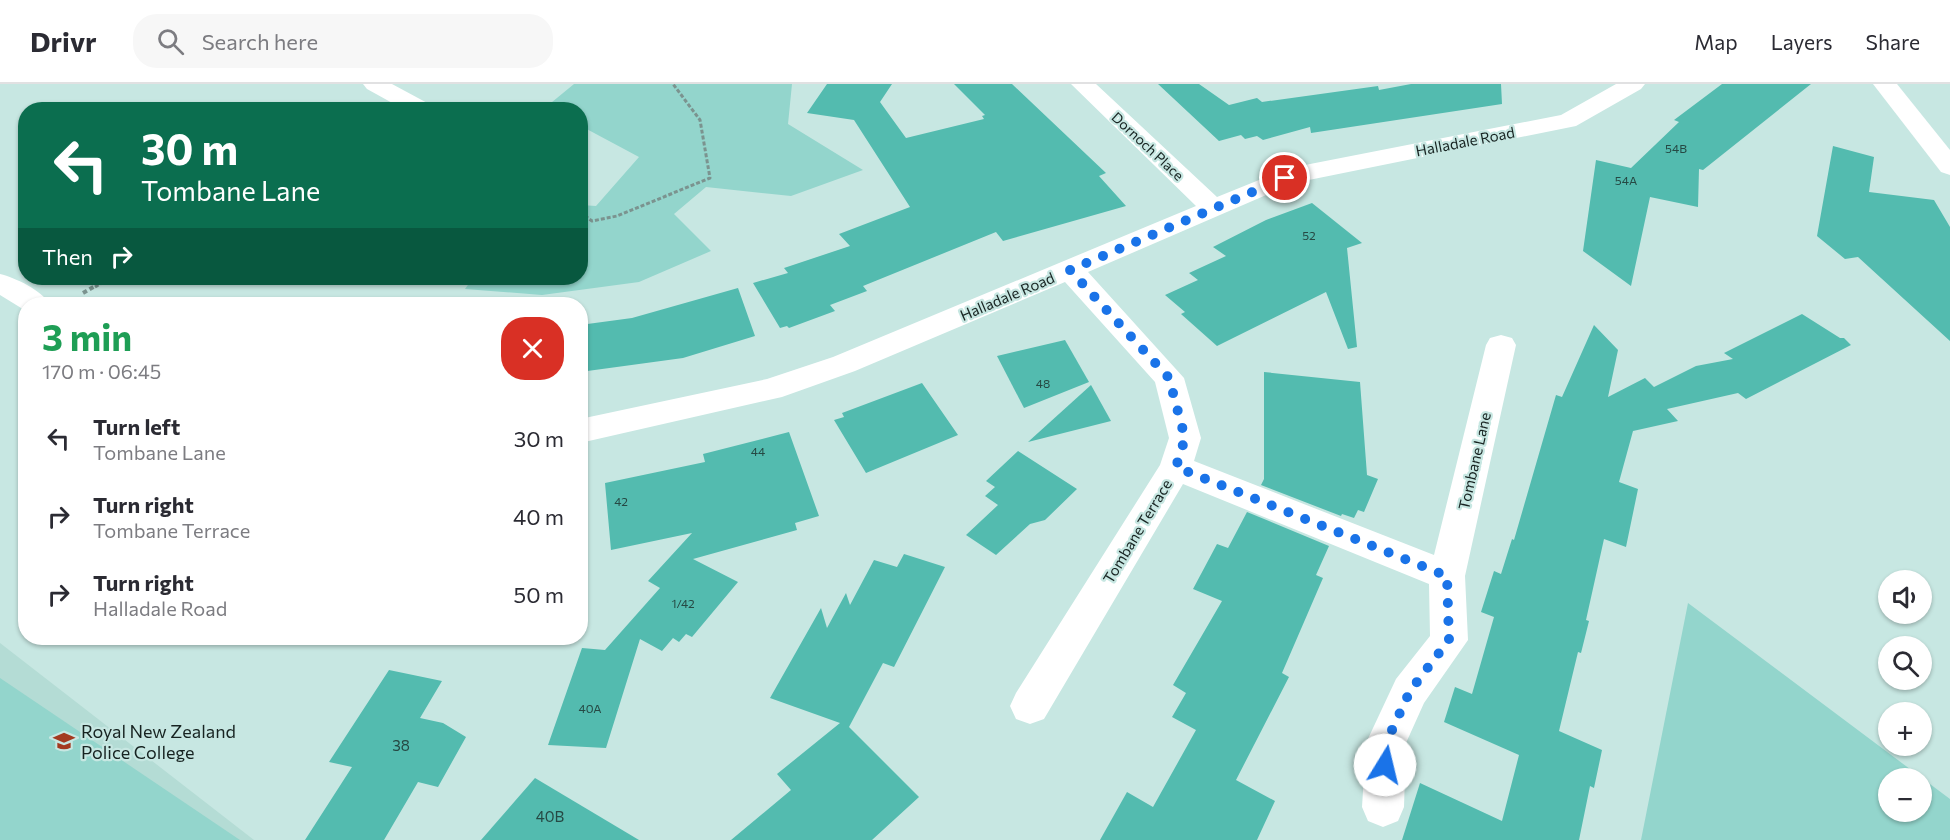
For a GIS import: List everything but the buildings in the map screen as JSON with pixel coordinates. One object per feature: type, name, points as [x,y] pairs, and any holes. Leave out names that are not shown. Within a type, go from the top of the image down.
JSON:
[{"type":"street","points":[[375,84],[408,102]]},
{"type":"street","name":"Dornoch Place","points":[[1083,84],[1214,207]]},
{"type":"street","name":"Halladale Road","points":[[588,429],[782,385],[844,364],[1285,178],[1314,170],[1568,121],[1633,84]]},
{"type":"street","points":[[1885,84],[1950,167]]},
{"type":"street","name":"Tombane Terrace","points":[[1030,706],[1176,467],[1185,438],[1169,378],[1070,270]]},
{"type":"street","points":[[0,283],[24,297]]},
{"type":"street","name":"Tombane Lane","points":[[1383,807],[1386,743],[1410,691],[1449,640],[1447,576],[1501,345]]},
{"type":"street","points":[[1176,467],[1447,576]]},
{"type":"path","points":[[588,218],[592,221],[617,216],[710,178],[700,120],[673,84]]},
{"type":"path","points":[[83,293],[97,285]]},
{"type":"shaded area","points":[[574,84],[792,84],[788,124],[863,170],[791,196],[706,187],[674,214],[711,251],[639,282],[542,295],[465,289],[468,285],[588,285],[588,205],[596,206],[639,157],[588,130],[588,102],[552,102]]},
{"type":"shaded area","points":[[1688,603],[1878,745],[1878,756],[1893,756],[1909,768],[1878,768],[1878,822],[1932,822],[1932,786],[1950,799],[1950,840],[1641,840]]},
{"type":"shaded area","name":"Royal New Zealand Police College","points":[[0,643],[254,840],[0,840]]},
{"type":"shaded area","name":"Royal New Zealand Police College","points":[[0,678],[240,840],[0,840]]},
{"type":"place","name":"Royal New Zealand Police College","points":[[64,741]]},
{"type":"route","points":[[1285,178],[1070,270],[1169,378],[1185,438],[1176,467],[1447,576],[1449,640],[1410,691],[1386,743],[1385,765]]}]
